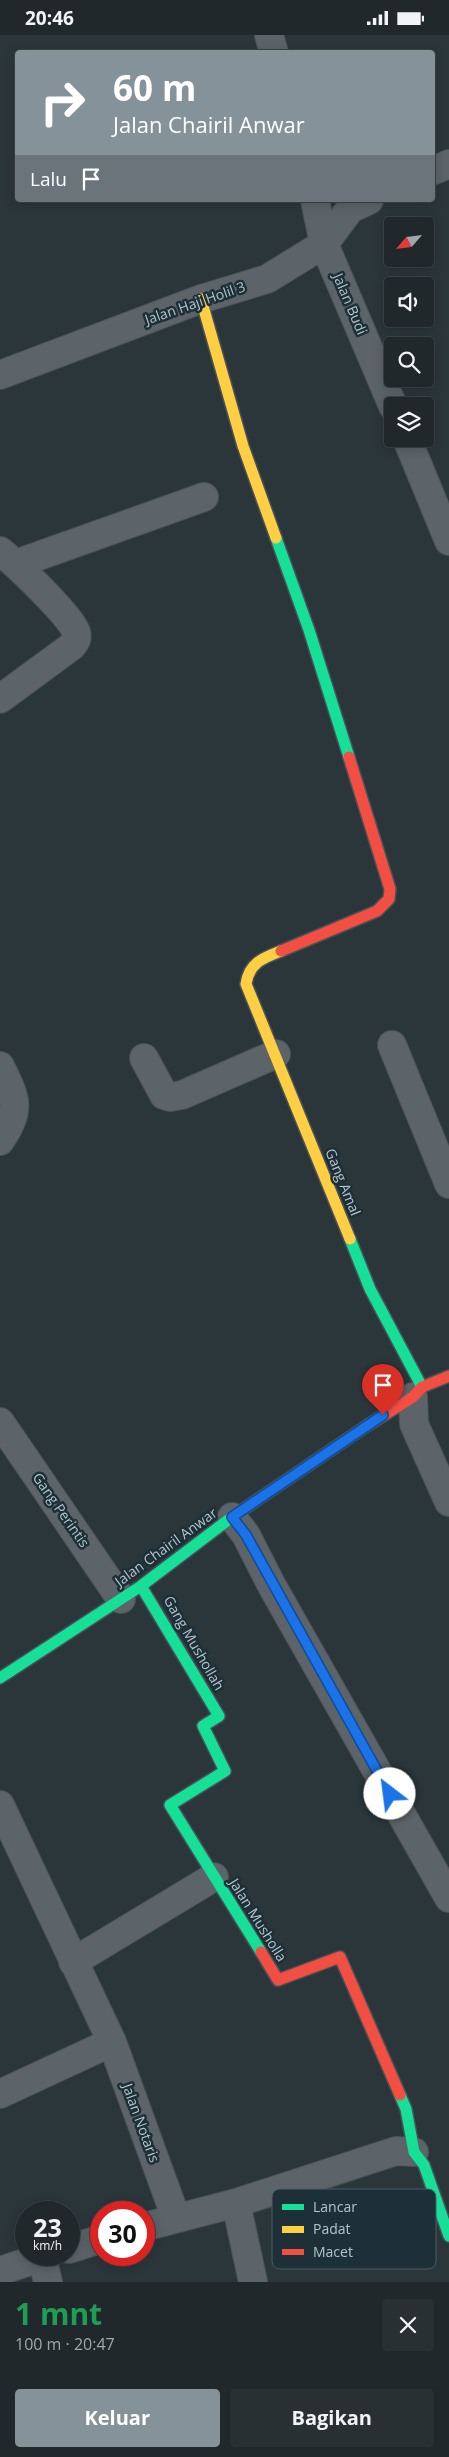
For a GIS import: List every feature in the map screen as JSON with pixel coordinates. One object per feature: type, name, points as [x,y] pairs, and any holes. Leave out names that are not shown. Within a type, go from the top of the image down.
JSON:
[{"type":"street","points":[[269,35],[273,50]]},
{"type":"street","points":[[435,170],[449,163]]},
{"type":"street","name":"Jalan Budi","points":[[316,202],[324,244],[389,397]]},
{"type":"street","name":"Jalan Haji Holil 3","points":[[0,375],[202,299],[267,279],[324,244],[350,209],[365,202]]},
{"type":"street","name":"Gang Amal","points":[[202,299],[243,446],[309,630],[390,889],[389,899],[378,911],[256,961],[246,976],[246,985],[276,1054],[370,1289],[418,1392]]},
{"type":"street","points":[[410,447],[449,541]]},
{"type":"street","points":[[0,699],[72,646],[77,640],[74,627],[8,558],[204,497]]},
{"type":"street","points":[[392,1045],[449,1184]]},
{"type":"street","points":[[144,1058],[164,1095],[170,1097],[182,1095],[276,1054]]},
{"type":"street","points":[[0,1066],[13,1094],[16,1109],[0,1141]]},
{"type":"street","name":"Jalan Chairil Anwar","points":[[0,1678],[131,1592],[232,1517],[383,1415],[418,1392],[449,1376]]},
{"type":"street","points":[[418,1392],[414,1424],[449,1502]]},
{"type":"street","name":"Gang Perintis","points":[[0,1422],[131,1592]]},
{"type":"street","points":[[232,1517],[246,1535],[277,1595],[449,1898]]},
{"type":"street","name":"Gang Mushollah","points":[[131,1592],[220,1716]]},
{"type":"street","name":"Jalan Musholla","points":[[220,1716],[203,1726],[225,1771],[170,1805],[278,1980],[340,1957],[406,2109],[414,2152]]},
{"type":"street","name":"Jalan Notaris","points":[[0,1805],[112,2042],[176,2218]]},
{"type":"street","points":[[73,1962],[214,1877]]},
{"type":"street","points":[[0,2094],[112,2042]]},
{"type":"street","points":[[279,2189],[396,2151],[414,2152],[424,2165],[433,2189]]},
{"type":"street","points":[[155,2224],[236,2203],[272,2191]]},
{"type":"street","points":[[436,2198],[448,2230]]},
{"type":"street","points":[[236,2203],[253,2282]]},
{"type":"street","points":[[0,2271],[38,2266]]},
{"type":"traffic: fast","points":[[276,538],[309,630],[349,757]]},
{"type":"traffic: fast","points":[[350,1239],[370,1289],[422,1387]]},
{"type":"traffic: fast","points":[[0,1678],[141,1586],[232,1517],[368,1425]]},
{"type":"traffic: fast","points":[[141,1586],[219,1716],[203,1726],[225,1771],[170,1805],[261,1952]]},
{"type":"traffic: fast","points":[[400,2095],[406,2109],[414,2152],[424,2165],[432,2189]]},
{"type":"traffic: fast","points":[[436,2199],[449,2236]]},
{"type":"traffic: slow","points":[[201,299],[243,446],[276,538]]},
{"type":"traffic: slow","points":[[281,951],[258,962],[250,971],[246,984],[350,1239]]},
{"type":"traffic: jam","points":[[281,951],[377,911],[389,899],[390,889],[349,757]]},
{"type":"traffic: jam","points":[[368,1425],[413,1397],[422,1387],[449,1376]]},
{"type":"traffic: jam","points":[[261,1952],[278,1980],[340,1957],[400,2095]]},
{"type":"route","points":[[383,1415],[232,1517],[246,1535],[272,1586],[390,1794]]}]
